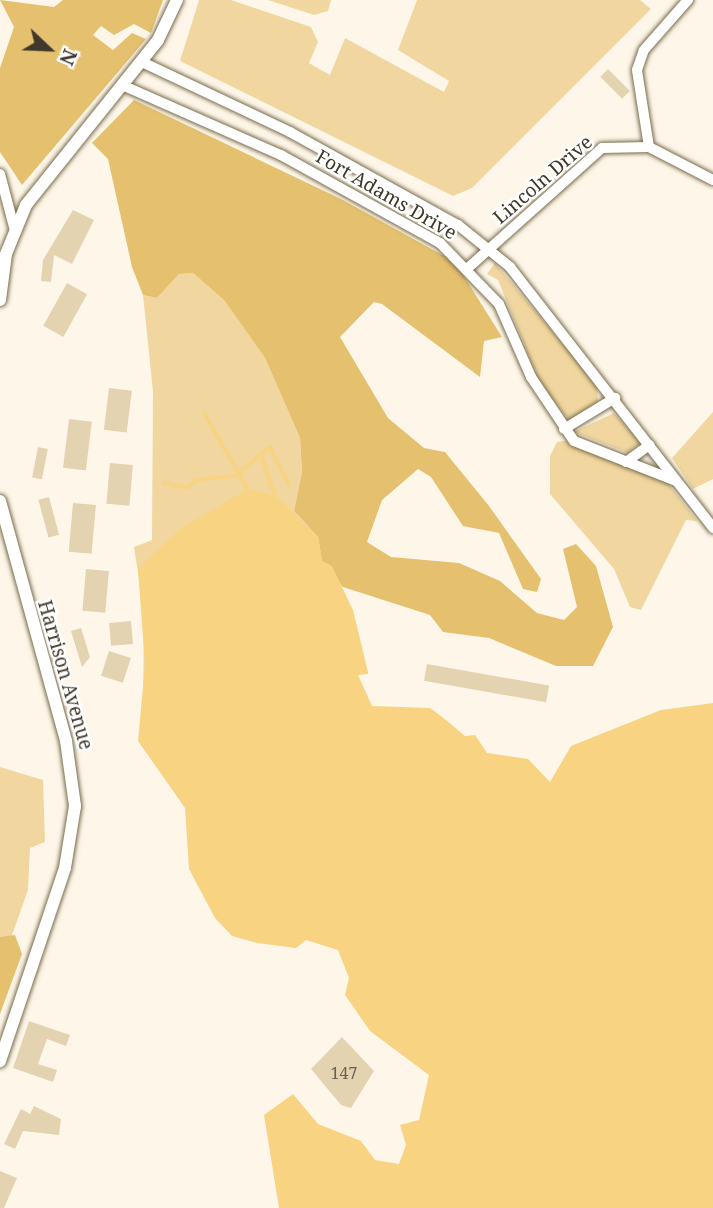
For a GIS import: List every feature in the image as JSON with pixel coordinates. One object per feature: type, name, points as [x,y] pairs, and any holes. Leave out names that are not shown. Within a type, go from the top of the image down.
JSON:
[{"type":"main road","points":[[0,300],[14,228],[46,175],[142,62],[177,0]]},
{"type":"main road","name":"Harrison Avenue","points":[[0,501],[66,741],[75,806],[65,869],[0,1061]]},
{"type":"street","points":[[649,148],[637,70],[644,50],[688,0]]},
{"type":"street","name":"Fort Adams Drive","points":[[142,62],[290,132],[458,225],[510,267],[615,398],[713,528]]},
{"type":"street","name":"Fort Adams Drive","points":[[122,85],[281,155],[440,243],[469,267],[499,304],[531,377],[564,429],[585,448],[676,481]]},
{"type":"street","name":"Lincoln Drive","points":[[469,267],[596,152],[620,144],[649,148],[713,180]]},
{"type":"street","points":[[0,174],[14,228]]},
{"type":"street","points":[[564,429],[615,398]]},
{"type":"street","points":[[626,462],[649,445]]},
{"type":"shaded area","points":[[0,0],[54,7],[63,0],[163,0],[151,33],[134,24],[114,35],[101,26],[93,35],[113,50],[132,33],[146,39],[22,185],[0,152],[0,68],[14,27]]},
{"type":"shaded area","points":[[199,0],[231,0],[311,27],[318,42],[309,63],[330,75],[345,38],[444,92],[449,81],[398,50],[417,0],[640,0],[651,9],[472,188],[453,196],[180,61]]},
{"type":"shaded area","points":[[268,0],[331,0],[328,11],[314,15]]},
{"type":"shaded area","points":[[134,100],[341,199],[455,262],[502,337],[484,341],[480,377],[382,304],[374,302],[340,337],[388,418],[424,448],[445,452],[489,506],[541,579],[537,592],[523,589],[499,533],[463,526],[431,477],[418,469],[382,500],[367,542],[391,557],[459,563],[500,581],[537,613],[564,620],[577,607],[563,549],[576,544],[596,566],[613,627],[593,666],[556,666],[489,638],[443,632],[430,615],[343,587],[322,561],[318,537],[294,511],[302,472],[300,438],[265,358],[224,300],[193,273],[179,274],[157,298],[143,295],[132,267],[108,159],[92,143]]},
{"type":"shaded area","points":[[495,263],[597,385],[598,402],[569,420],[540,383],[498,280],[487,274]]},
{"type":"shaded area","points":[[193,273],[224,300],[265,358],[300,438],[302,472],[294,511],[318,537],[322,561],[343,587],[316,596],[143,711],[144,612],[134,547],[152,540],[153,392],[143,295],[157,298],[179,274]]},
{"type":"shaded area","points":[[713,412],[713,479],[693,489],[672,458]]},
{"type":"shaded area","points":[[614,413],[641,442],[628,453],[574,432]]},
{"type":"shaded area","points":[[565,441],[668,483],[697,521],[686,520],[641,610],[630,607],[614,569],[550,494],[550,456],[557,442]]},
{"type":"shaded area","points":[[248,489],[275,495],[318,537],[322,561],[332,566],[353,610],[374,697],[428,705],[465,736],[475,735],[487,753],[528,759],[550,782],[571,746],[661,710],[713,703],[713,1208],[279,1208],[264,1115],[293,1094],[318,1124],[361,1141],[375,1160],[399,1164],[406,1145],[400,1125],[419,1120],[429,1075],[370,1031],[345,995],[349,978],[338,950],[306,940],[296,948],[257,943],[232,936],[215,918],[189,869],[185,808],[138,741],[145,665],[138,569],[180,529]]},
{"type":"shaded area","points":[[0,767],[43,780],[45,842],[30,848],[28,890],[11,938],[0,937]]},
{"type":"shaded area","points":[[15,935],[22,954],[0,1014],[0,937]]},
{"type":"pier","points":[[375,673],[376,693],[429,701],[461,723],[455,726],[430,708],[372,706],[358,675]]},
{"type":"building","points":[[608,69],[630,91],[622,99],[600,77]]},
{"type":"building","points":[[73,210],[94,220],[72,264],[54,255],[51,282],[41,281],[43,260]]},
{"type":"building","points":[[67,283],[87,294],[63,337],[43,326]]},
{"type":"building","points":[[109,388],[132,391],[127,432],[104,430]]},
{"type":"building","points":[[69,419],[92,422],[86,470],[63,468]]},
{"type":"building","points":[[38,447],[48,449],[42,479],[32,477]]},
{"type":"building","points":[[110,463],[133,465],[129,506],[106,504]]},
{"type":"building","points":[[49,497],[59,535],[48,538],[38,500]]},
{"type":"building","points":[[73,503],[96,505],[92,554],[69,552]]},
{"type":"building","points":[[86,569],[109,571],[105,613],[82,611]]},
{"type":"building","points":[[131,621],[133,644],[111,646],[109,623]]},
{"type":"building","points":[[81,628],[90,657],[82,667],[71,631]]},
{"type":"building","points":[[109,651],[131,658],[123,683],[101,676]]},
{"type":"building","points":[[427,664],[549,686],[546,702],[424,681]]},
{"type":"building","points":[[29,1021],[70,1035],[66,1046],[47,1039],[38,1064],[57,1070],[53,1082],[13,1068]]},
{"type":"building","points":[[342,1037],[374,1071],[351,1108],[341,1105],[311,1069]]},
{"type":"building","points":[[34,1106],[61,1119],[59,1135],[23,1131],[15,1149],[4,1144],[21,1109],[30,1114]]},
{"type":"building","points":[[0,1171],[17,1178],[4,1208],[0,1208]]},
{"type":"waterway","points":[[205,414],[248,489]]},
{"type":"waterway","points":[[163,483],[188,488],[196,480],[235,476],[270,447],[289,484]]},
{"type":"waterway","points":[[261,454],[275,495]]}]
